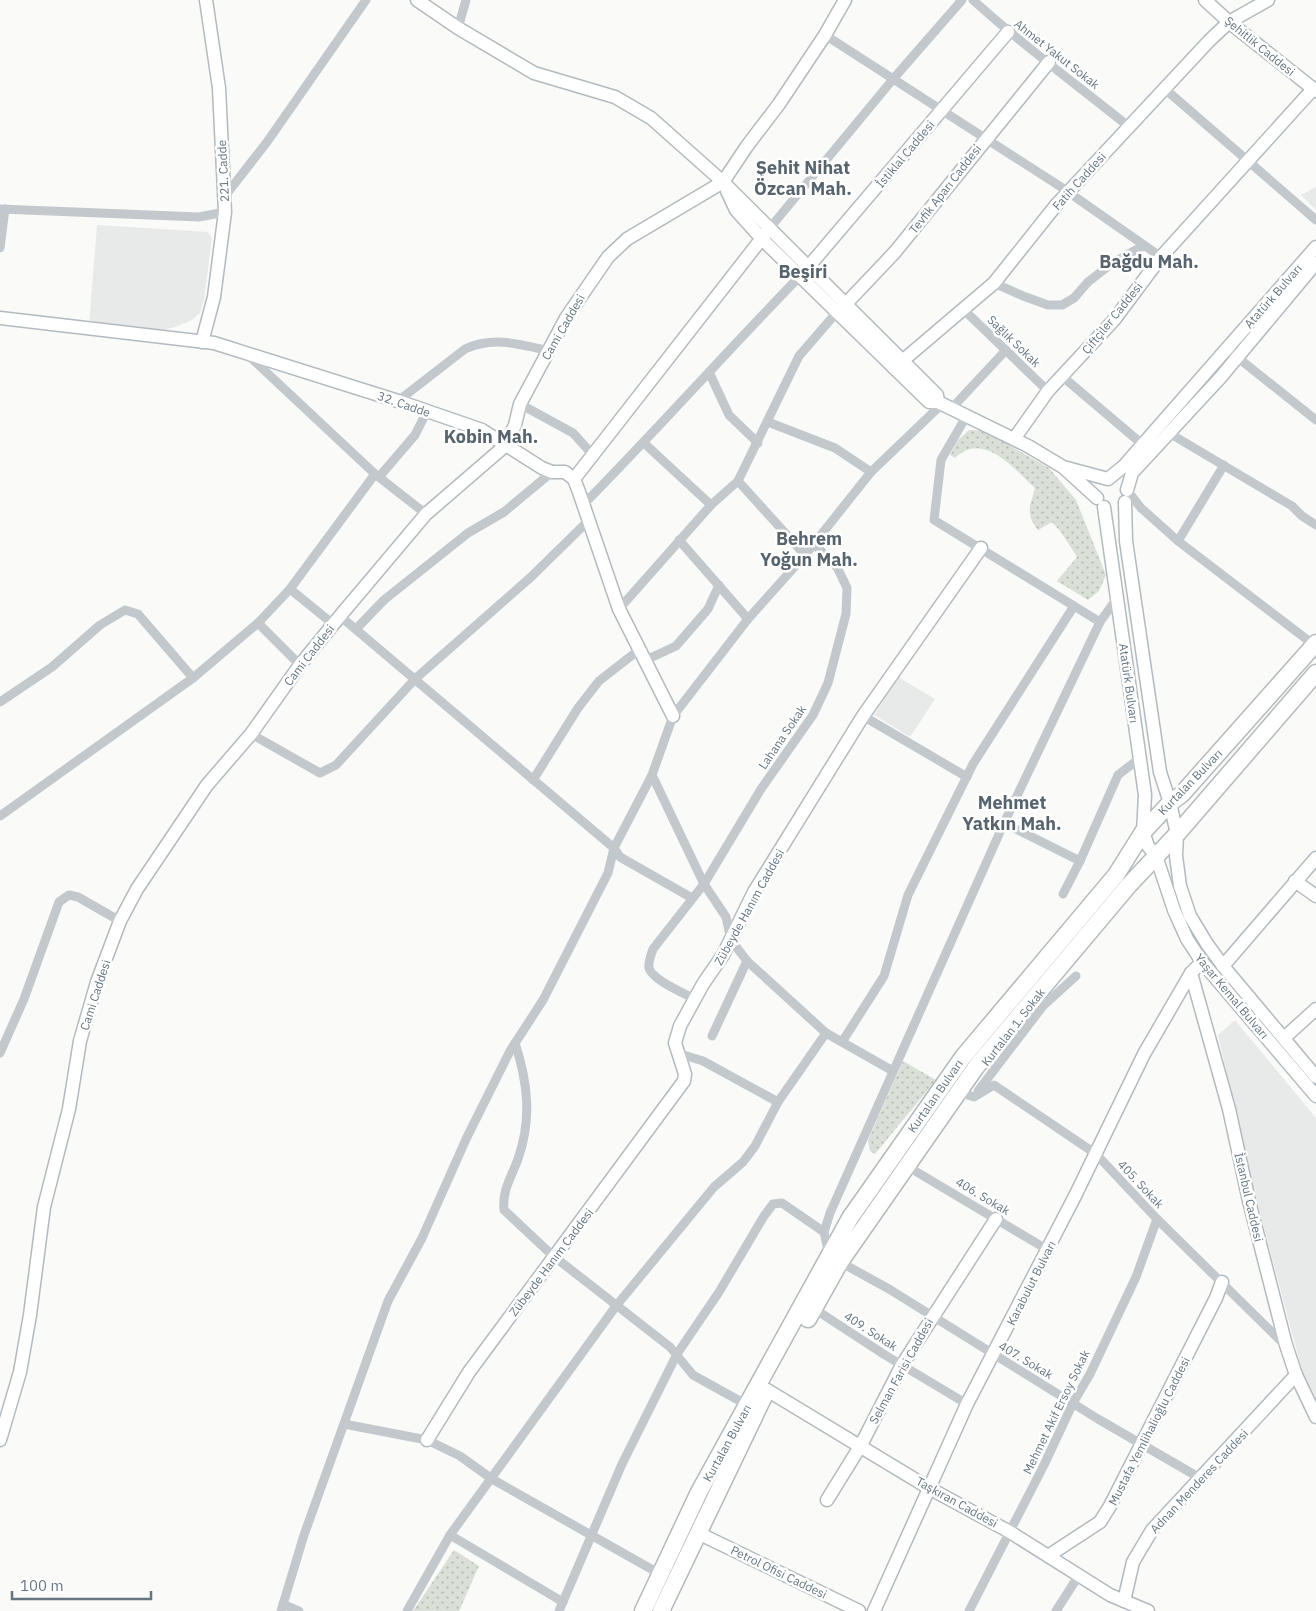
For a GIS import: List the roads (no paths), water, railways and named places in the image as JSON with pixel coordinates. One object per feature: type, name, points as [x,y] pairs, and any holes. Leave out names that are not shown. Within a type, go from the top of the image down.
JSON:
[{"type":"highway","name":"Kurtalan Bulvarı","points":[[661,1611],[767,1390],[814,1308],[850,1218],[963,1057],[1116,875],[1143,832],[1170,803],[1182,794],[1315,644]]},
{"type":"highway","name":"Kurtalan Bulvarı","points":[[643,1611],[699,1492],[747,1405],[834,1259],[905,1165],[966,1095],[976,1067],[1156,856],[1316,673]]},
{"type":"street","name":"221. Cadde","points":[[202,342],[214,297],[226,212],[219,88],[206,0]]},
{"type":"street","points":[[225,196],[267,142],[366,0]]},
{"type":"street","points":[[416,0],[458,28],[534,73],[615,97],[651,118],[723,182],[766,234],[898,365],[937,395],[944,405],[1014,438],[1063,467],[1100,502],[1118,508],[1126,496]]},
{"type":"street","points":[[458,28],[466,0]]},
{"type":"street","name":"Cami Caddesi","points":[[0,1440],[20,1372],[30,1315],[44,1206],[69,1109],[80,1041],[97,982],[120,921],[138,889],[207,784],[251,734],[300,664],[426,514],[506,445],[515,425],[520,404],[566,318],[608,257],[627,239],[723,182],[826,35],[845,0]]},
{"type":"street","points":[[673,716],[619,609],[574,479],[766,234],[894,78],[962,0]]},
{"type":"street","name":"Ahmet Yakut Sokak","points":[[973,0],[1008,32],[1049,62],[1128,126]]},
{"type":"street","name":"Şehitlik Caddesi","points":[[1205,0],[1229,22],[1315,90]]},
{"type":"street","name":"Fatih Caddesi","points":[[898,365],[994,282],[1057,204],[1128,126],[1229,22],[1268,0]]},
{"type":"street","name":"İstiklal Caddesi","points":[[805,272],[1008,32]]},
{"type":"street","points":[[826,35],[942,111],[986,137],[1161,257]]},
{"type":"street","name":"Tevfik Aparı Caddesi","points":[[841,308],[895,252],[986,137],[1049,62]]},
{"type":"street","points":[[1165,90],[1316,220]]},
{"type":"street","name":"Çiftçiler Caddesi","points":[[1014,438],[1048,391],[1114,320],[1161,257],[1315,90]]},
{"type":"street","points":[[0,248],[3,209],[199,217],[226,212]]},
{"type":"street","points":[[994,282],[1040,302],[1062,305],[1074,298],[1088,282],[1111,264],[1143,246]]},
{"type":"street","name":"Atatürk Bulvarı","points":[[1108,479],[1124,466],[1316,247]]},
{"type":"street","name":"Atatürk Bulvarı","points":[[1177,834],[1158,762],[1126,541],[1126,496],[1132,473],[1237,358],[1316,263]]},
{"type":"street","points":[[583,505],[644,444],[709,372],[805,272]]},
{"type":"street","points":[[619,609],[711,505],[738,481],[799,356],[841,308]]},
{"type":"street","name":"Sağlık Sokak","points":[[963,309],[1048,391]]},
{"type":"street","name":"32. Cadde","points":[[0,318],[214,343],[398,401],[482,430],[552,472],[565,472],[574,479]]},
{"type":"street","points":[[398,401],[465,349],[474,345],[501,341],[549,351]]},
{"type":"street","points":[[1227,349],[1316,420]]},
{"type":"street","points":[[299,1611],[282,1608],[304,1535],[388,1301],[422,1238],[467,1137],[515,1043],[542,1000],[608,873],[614,848],[652,775],[673,716],[748,619],[806,554],[871,472],[1006,350]]},
{"type":"street","points":[[247,354],[377,476],[426,514]]},
{"type":"street","points":[[709,372],[729,415],[758,443]]},
{"type":"street","points":[[1063,377],[1080,389],[1142,444]]},
{"type":"street","points":[[520,404],[573,433],[594,455]]},
{"type":"street","points":[[0,816],[193,678],[258,623],[290,589],[377,476],[415,435],[427,411]]},
{"type":"street","points":[[967,415],[941,460],[934,520],[1100,622]]},
{"type":"street","points":[[768,422],[835,448],[871,472]]},
{"type":"street","points":[[1169,433],[1292,506],[1302,516],[1316,525]]},
{"type":"street","points":[[644,444],[711,505]]},
{"type":"street","points":[[1178,541],[1224,465]]},
{"type":"street","points":[[1063,467],[1122,482],[1126,496],[1178,541],[1315,644]]},
{"type":"street","points":[[356,629],[384,600],[468,533],[504,512],[552,472]]},
{"type":"street","points":[[1100,502],[1098,488],[1108,479]]},
{"type":"street","points":[[738,481],[806,554]]},
{"type":"street","name":"Atatürk Bulvarı","points":[[1100,502],[1117,598],[1145,795],[1143,832]]},
{"type":"street","points":[[251,734],[320,773],[336,765],[415,678],[532,577],[588,522]]},
{"type":"street","points":[[679,540],[748,619]]},
{"type":"street","name":"Lahana Sokak","points":[[695,999],[654,977],[649,969],[649,960],[653,949],[704,884],[761,789],[813,715],[828,684],[846,614],[847,588],[837,567],[813,543]]},
{"type":"street","name":"Zübeyde Hanım Caddesi","points":[[426,1440],[469,1372],[684,1081],[685,1074],[675,1043],[680,1026],[724,955],[754,892],[863,716],[981,548]]},
{"type":"street","points":[[533,780],[578,708],[599,681],[643,654],[676,646],[708,609],[719,585]]},
{"type":"street","points":[[290,589],[337,620],[356,629],[614,848],[620,857],[692,898]]},
{"type":"street","points":[[824,1232],[830,1213],[1004,823],[1100,622],[1117,598]]},
{"type":"street","points":[[842,1042],[884,976],[908,895],[967,777],[1074,606]]},
{"type":"street","points":[[0,702],[52,667],[100,625],[125,610],[138,614],[193,678]]},
{"type":"street","points":[[258,623],[300,664]]},
{"type":"street","points":[[863,716],[967,777]]},
{"type":"street","points":[[1063,894],[1080,861],[1118,775],[1140,758]]},
{"type":"street","points":[[652,775],[704,884],[726,918],[731,940],[748,961],[826,1033],[893,1072]]},
{"type":"street","points":[[1004,823],[1080,861]]},
{"type":"street","points":[[1143,832],[1148,846],[1156,856]]},
{"type":"street","name":"Yaşar Kemal Bulvarı","points":[[1177,834],[1176,856],[1180,886],[1190,916],[1223,966],[1316,1077]]},
{"type":"street","name":"Yaşar Kemal Bulvarı","points":[[1156,856],[1174,910],[1187,939],[1202,962],[1316,1096]]},
{"type":"street","points":[[1223,966],[1316,858]]},
{"type":"street","points":[[1295,881],[1316,896]]},
{"type":"street","points":[[0,1053],[24,999],[59,902],[69,895],[78,897],[120,921]]},
{"type":"street","points":[[712,1036],[748,961]]},
{"type":"street","name":"Karabulut Bulvarı","points":[[874,1611],[908,1540],[928,1488],[968,1404],[1048,1250],[1144,1054],[1191,973],[1202,962]]},
{"type":"street","name":"İstanbul Caddesi","points":[[1191,973],[1229,1109],[1249,1201],[1286,1345],[1296,1375],[1316,1417]]},
{"type":"street","name":"Kurtalan 1. Sokak","points":[[966,1095],[1043,1006],[1076,976]]},
{"type":"street","points":[[1284,1038],[1316,1009]]},
{"type":"street","points":[[407,1611],[450,1535],[616,1306],[714,1187],[743,1162],[755,1146],[778,1102],[826,1033]]},
{"type":"street","points":[[515,1043],[524,1071],[528,1098],[526,1127],[518,1160],[502,1197],[504,1210],[555,1257],[670,1347],[693,1375],[747,1405]]},
{"type":"street","points":[[677,1053],[703,1061],[778,1102]]},
{"type":"street","name":"405. Sokak","points":[[966,1095],[994,1085],[1096,1154],[1157,1219],[1286,1345]]},
{"type":"street","name":"406. Sokak","points":[[905,1165],[1048,1250]]},
{"type":"street","points":[[559,1611],[622,1464],[677,1354],[719,1292],[773,1204],[782,1204],[824,1232],[834,1259]]},
{"type":"street","name":"Selman Farisi Caddesi","points":[[827,1500],[861,1445],[902,1364],[931,1316],[996,1219]]},
{"type":"street","name":"Mehmet Akif Ersoy Sokak","points":[[969,1611],[1073,1403],[1090,1374],[1136,1277],[1157,1219]]},
{"type":"street","name":"407. Sokak","points":[[834,1259],[889,1289],[1142,1445],[1200,1478]]},
{"type":"street","name":"Mustafa Yemlihalioğlu Caddesi","points":[[1048,1556],[1100,1522],[1142,1445],[1216,1298],[1222,1282]]},
{"type":"street","name":"409. Sokak","points":[[814,1308],[968,1404]]},
{"type":"street","name":"Adnan Menderes Caddesi","points":[[1124,1601],[1133,1562],[1152,1530],[1296,1375]]},
{"type":"street","name":"Taşkıran Caddesi","points":[[767,1390],[861,1445],[928,1488],[1010,1532],[1124,1601],[1148,1611]]},
{"type":"street","points":[[344,1424],[426,1440],[460,1456],[492,1479],[660,1574]]},
{"type":"street","name":"Petrol Ofisi Caddesi","points":[[698,1533],[860,1611]]},
{"type":"street","points":[[450,1535],[563,1602]]},
{"type":"street","points":[[1056,1611],[1079,1575]]},
{"type":"district","name":"Şehit Nihat Özcan Mah.","points":[[803,177]]},
{"type":"district","name":"Bağdu Mah.","points":[[1149,261]]},
{"type":"district","name":"Beşiri","points":[[803,271]]},
{"type":"district","name":"Kobin Mah.","points":[[491,436]]},
{"type":"district","name":"Behrem Yoğun Mah.","points":[[809,548]]},
{"type":"district","name":"Mehmet Yatkın Mah.","points":[[1012,812]]}]
